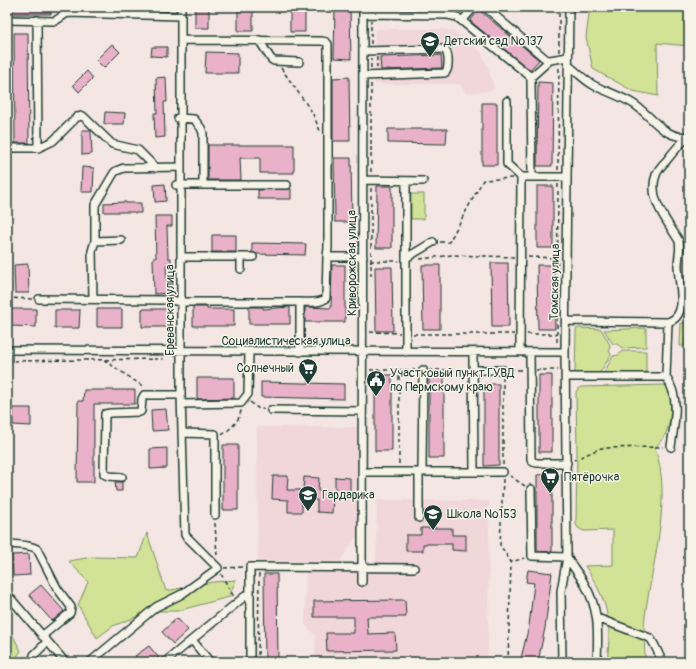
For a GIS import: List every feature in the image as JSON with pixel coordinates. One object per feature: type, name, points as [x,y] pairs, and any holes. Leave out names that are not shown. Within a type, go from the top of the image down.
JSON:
[{"type":"street","name":"Ереванская улица","points":[[181,7],[181,168],[178,185],[181,257],[181,395],[185,535],[218,568]]},
{"type":"street","points":[[462,20],[474,7]]},
{"type":"street","points":[[486,7],[548,61]]},
{"type":"street","name":"Томская улица","points":[[562,662],[561,591],[567,557],[565,352],[569,7]]},
{"type":"street","points":[[363,10],[448,15],[457,17],[531,77]]},
{"type":"street","name":"Криворожская улица","points":[[362,582],[363,10]]},
{"type":"street","points":[[7,20],[55,21],[67,13],[181,16]]},
{"type":"street","points":[[37,20],[38,148]]},
{"type":"street","points":[[39,299],[170,300],[181,302],[320,302],[324,301],[326,298],[326,257],[328,248],[328,44],[322,41],[181,40]]},
{"type":"street","points":[[259,40],[271,59],[277,62],[299,62]]},
{"type":"street","points":[[363,51],[443,48],[446,49],[447,52],[448,69],[446,72],[363,76]]},
{"type":"street","points":[[532,177],[531,77],[548,61],[553,59],[568,61],[594,85],[620,96],[637,106],[648,118],[667,132],[676,136],[688,136]]},
{"type":"street","points":[[506,101],[507,164],[521,178],[520,352]]},
{"type":"street","points":[[7,148],[38,148],[53,142],[77,117],[83,116],[112,144],[138,150],[156,168]]},
{"type":"street","points":[[180,118],[194,119],[202,130],[203,185]]},
{"type":"street","points":[[566,321],[668,322],[675,319],[680,310],[681,303],[678,265],[680,245],[658,205],[654,192],[654,180],[658,170],[688,136]]},
{"type":"street","points":[[93,299],[92,251],[96,241],[95,205],[114,173],[124,168],[181,168]]},
{"type":"street","points":[[521,178],[567,177]]},
{"type":"street","points":[[363,180],[423,181]]},
{"type":"street","points":[[406,181],[406,352]]},
{"type":"street","points":[[178,185],[287,185]]},
{"type":"street","points":[[96,241],[121,240]]},
{"type":"street","points":[[406,259],[433,242]]},
{"type":"street","points":[[181,257],[253,257]]},
{"type":"street","points":[[241,257],[241,269]]},
{"type":"street","points":[[326,257],[363,259]]},
{"type":"street","points":[[300,302],[300,352]]},
{"type":"street","points":[[668,322],[666,377],[672,388],[676,401],[671,447]]},
{"type":"street","name":"Социалистическая улица","points":[[7,350],[565,352]]},
{"type":"street","points":[[182,404],[243,400],[248,394],[249,352]]},
{"type":"street","points":[[473,352],[474,472]]},
{"type":"street","points":[[530,352],[533,462],[567,462]]},
{"type":"street","points":[[419,518],[423,370]]},
{"type":"street","points":[[473,370],[503,370]]},
{"type":"street","points":[[566,377],[666,377]]},
{"type":"street","points":[[122,476],[108,476],[104,474],[105,414],[140,412],[144,395],[181,395]]},
{"type":"street","points":[[271,410],[362,411]]},
{"type":"street","points":[[182,433],[215,434],[215,515]]},
{"type":"street","points":[[362,472],[503,472]]},
{"type":"street","points":[[531,489],[532,556],[567,557],[588,591],[594,604],[597,618],[597,662]]},
{"type":"street","points":[[7,544],[33,546],[37,549],[57,588],[71,607],[72,610],[70,613],[42,636]]},
{"type":"street","points":[[250,662],[250,567],[414,568]]},
{"type":"street","points":[[90,662],[156,607],[182,594],[218,568]]},
{"type":"street","points":[[165,662],[250,592]]},
{"type":"street","points":[[7,594],[65,662]]},
{"type":"street","points":[[597,618],[650,638],[662,662]]},
{"type":"street","points":[[192,640],[210,662]]},
{"type":"street","points":[[32,662],[34,655],[47,642]]},
{"type":"path","points":[[377,51],[378,76]]},
{"type":"path","points":[[277,62],[312,112],[323,138]]},
{"type":"path","points":[[433,242],[449,242],[482,180],[521,178]]},
{"type":"path","points":[[363,259],[406,259],[452,255],[558,258]]},
{"type":"path","points":[[7,298],[39,299]]},
{"type":"path","points":[[7,361],[165,358]]},
{"type":"path","points":[[104,360],[144,388],[144,395]]},
{"type":"path","points":[[508,662],[511,562],[500,545],[503,472],[503,370],[558,370],[558,366]]},
{"type":"path","points":[[399,370],[399,472]]},
{"type":"path","points":[[215,442],[235,424],[241,414],[243,400],[259,409],[271,410]]},
{"type":"path","points":[[567,462],[601,448],[671,447]]},
{"type":"path","points":[[503,472],[531,489]]},
{"type":"path","points":[[215,515],[218,568],[237,603]]},
{"type":"path","points":[[511,562],[532,556]]},
{"type":"path","points":[[218,568],[250,567]]},
{"type":"path","points":[[258,662],[259,567]]},
{"type":"shaded area","name":"Детский сад №137","points":[[375,29],[445,29],[455,32],[481,52],[492,80],[494,90],[466,93],[460,84],[375,84]]},
{"type":"shaded area","name":"Гардарика","points":[[257,427],[357,427],[357,536],[340,561],[258,561]]},
{"type":"shaded area","points":[[377,500],[489,501],[488,662],[319,662],[315,654],[316,636],[305,624],[306,570],[376,570]]},
{"type":"green space","points":[[590,7],[689,7],[689,46],[657,43],[658,96],[633,91],[593,69],[586,37]]},
{"type":"green space","points":[[411,194],[424,194],[424,219],[411,219]]},
{"type":"green space","points":[[681,323],[686,323],[685,346],[680,346]]},
{"type":"green space","points":[[646,328],[646,347],[622,348],[617,344],[613,344],[604,330]]},
{"type":"green space","points":[[576,329],[601,329],[610,345],[609,350],[611,355],[599,374],[577,374],[575,372]]},
{"type":"green space","points":[[622,351],[646,351],[646,374],[604,373],[613,356],[619,355]]},
{"type":"green space","points":[[666,385],[670,395],[671,410],[667,430],[664,437],[655,448],[660,467],[662,509],[645,616],[645,662],[607,662],[609,634],[606,611],[599,590],[585,566],[613,565],[613,530],[584,531],[578,528],[576,524],[576,392],[581,387]]},
{"type":"green space","points":[[147,533],[166,591],[213,582],[236,580],[229,597],[177,611],[151,611],[113,626],[97,638],[78,605],[88,582],[69,561],[92,557],[138,558]]},
{"type":"green space","points":[[7,625],[21,651],[13,662],[7,662]]},
{"type":"building","points":[[13,7],[51,7],[51,14],[13,14]]},
{"type":"building","points":[[195,7],[209,7],[209,28],[195,28]]},
{"type":"building","points":[[238,7],[253,7],[253,31],[238,31]]},
{"type":"building","points":[[290,7],[305,7],[305,32],[290,32]]},
{"type":"building","points":[[335,7],[350,7],[351,59],[334,58]]},
{"type":"building","points":[[479,10],[539,60],[530,70],[470,21]]},
{"type":"building","points":[[14,33],[28,33],[29,143],[15,143]]},
{"type":"building","points":[[112,44],[120,52],[104,68],[96,60]]},
{"type":"building","points":[[152,47],[167,47],[167,57],[151,56]]},
{"type":"building","points":[[206,52],[238,53],[238,73],[205,73]]},
{"type":"building","points":[[441,55],[442,68],[381,70],[380,57]]},
{"type":"building","points":[[87,71],[93,78],[79,92],[73,85]]},
{"type":"building","points":[[166,77],[167,102],[164,102],[165,137],[155,138],[154,113],[157,113],[156,78]]},
{"type":"building","points":[[349,77],[350,141],[333,141],[333,78]]},
{"type":"building","points":[[538,82],[553,83],[552,166],[537,166]]},
{"type":"building","points":[[482,103],[497,103],[497,165],[482,165]]},
{"type":"building","points":[[105,112],[125,113],[124,124],[104,124]]},
{"type":"building","points":[[388,129],[447,129],[446,144],[388,143]]},
{"type":"building","points":[[82,130],[91,131],[92,154],[82,155]]},
{"type":"building","points":[[208,145],[294,145],[294,173],[260,173],[260,158],[240,158],[241,180],[208,180]]},
{"type":"building","points":[[334,158],[351,158],[352,222],[335,222]]},
{"type":"building","points":[[82,167],[94,168],[93,192],[81,192]]},
{"type":"building","points":[[165,184],[166,201],[155,202],[154,185]]},
{"type":"building","points":[[377,186],[392,186],[392,248],[376,248]]},
{"type":"building","points":[[537,186],[553,186],[553,248],[537,248]]},
{"type":"building","points":[[291,189],[291,199],[258,199],[258,190]]},
{"type":"building","points":[[104,203],[141,203],[141,213],[104,212]]},
{"type":"building","points":[[155,216],[172,216],[172,226],[167,226],[168,258],[171,258],[171,265],[166,265],[167,287],[172,287],[172,293],[154,294],[153,258],[156,258]]},
{"type":"building","points":[[212,235],[236,235],[236,252],[212,252]]},
{"type":"building","points":[[252,243],[306,244],[305,255],[257,254],[252,252]]},
{"type":"building","points":[[491,263],[508,263],[509,327],[492,327]]},
{"type":"building","points":[[28,264],[29,293],[15,293],[14,265]]},
{"type":"building","points":[[332,265],[345,265],[345,322],[305,322],[305,307],[331,308]]},
{"type":"building","points":[[422,265],[440,265],[440,329],[423,329]]},
{"type":"building","points":[[537,265],[554,265],[555,329],[538,329]]},
{"type":"building","points":[[375,267],[392,267],[393,331],[376,331]]},
{"type":"building","points":[[193,307],[207,307],[207,309],[234,309],[234,326],[193,326]]},
{"type":"building","points":[[249,307],[263,307],[263,309],[290,307],[290,324],[249,324]]},
{"type":"building","points":[[11,309],[36,309],[36,327],[11,326]]},
{"type":"building","points":[[97,309],[122,309],[122,327],[97,327]]},
{"type":"building","points":[[142,309],[167,309],[167,327],[142,327]]},
{"type":"building","points":[[55,310],[80,310],[79,328],[55,328]]},
{"type":"building","points":[[375,375],[392,375],[392,451],[375,451]]},
{"type":"building","points":[[539,375],[552,375],[552,452],[539,452]]},
{"type":"building","points":[[429,376],[444,376],[444,458],[429,458]]},
{"type":"building","points":[[197,378],[234,378],[234,398],[197,399]]},
{"type":"building","points":[[261,382],[344,384],[344,399],[261,397]]},
{"type":"building","points":[[484,384],[499,384],[499,465],[484,466]]},
{"type":"building","points":[[84,390],[135,390],[135,404],[94,404],[94,482],[77,482],[78,401],[83,401]]},
{"type":"building","points":[[13,408],[31,408],[31,426],[13,425]]},
{"type":"building","points":[[166,409],[168,430],[152,431],[151,410]]},
{"type":"building","points":[[223,445],[238,445],[238,510],[223,510]]},
{"type":"building","points":[[167,448],[167,468],[150,469],[150,449]]},
{"type":"building","points":[[552,474],[552,552],[537,551],[537,475]]},
{"type":"building","points":[[273,476],[288,476],[287,490],[303,490],[304,477],[319,478],[318,491],[335,491],[335,477],[350,478],[350,498],[333,498],[332,513],[317,512],[317,500],[302,500],[302,512],[288,512],[288,500],[272,499]]},
{"type":"building","points":[[115,482],[122,482],[122,491],[116,491]]},
{"type":"building","points":[[421,528],[452,528],[452,535],[466,535],[466,551],[452,550],[452,544],[423,544],[423,551],[406,551],[406,535],[421,535]]},
{"type":"building","points":[[29,554],[30,575],[13,576],[12,555]]},
{"type":"building","points":[[528,570],[552,573],[545,628],[538,662],[520,662],[529,626],[534,583],[526,582]]},
{"type":"building","points":[[264,574],[277,574],[278,662],[265,662]]},
{"type":"building","points":[[41,585],[64,611],[52,621],[29,595]]},
{"type":"building","points":[[405,600],[406,617],[367,617],[368,634],[395,633],[396,650],[327,651],[326,633],[354,633],[354,617],[314,617],[314,601]]},
{"type":"building","points":[[177,618],[188,630],[173,644],[162,632]]},
{"type":"building","points":[[149,646],[159,658],[154,662],[140,662],[135,656]]},
{"type":"place","name":"Детский сад №137","points":[[430,58]]},
{"type":"place","name":"Солнечный","points":[[308,385]]},
{"type":"place","name":"Участковый пункт ГУВД по Пермскому краю","points":[[376,397]]},
{"type":"place","name":"Пятёрочка","points":[[550,494]]},
{"type":"place","name":"Гардарика","points":[[308,512]]},
{"type":"place","name":"Школа №153","points":[[433,531]]}]
